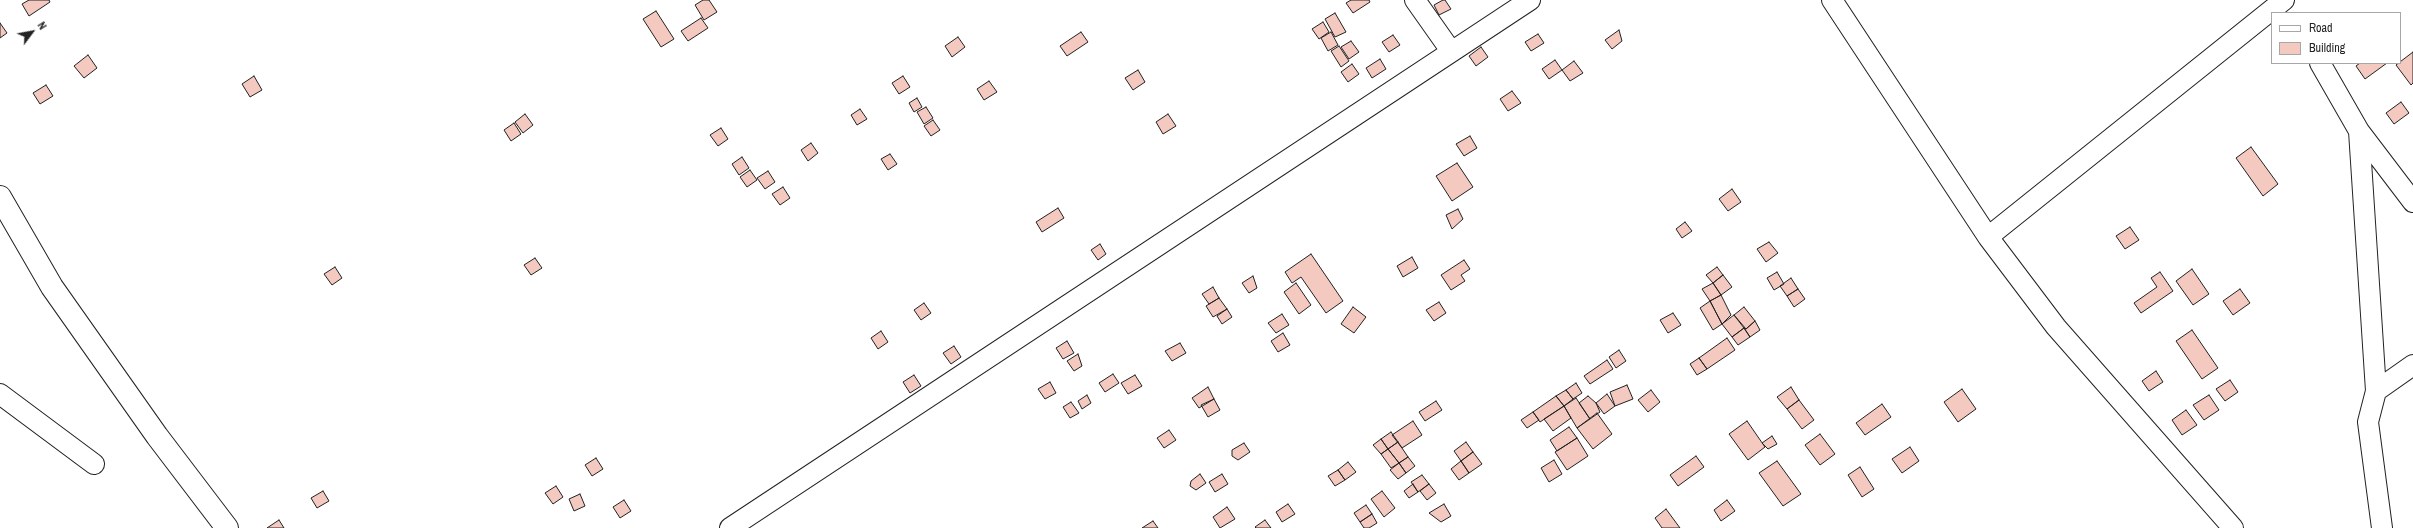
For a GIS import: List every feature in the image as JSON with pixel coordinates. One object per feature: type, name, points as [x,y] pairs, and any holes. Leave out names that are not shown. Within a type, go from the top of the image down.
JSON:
[{"type":"main road","points":[[0,197],[52,287],[157,436],[227,528]]},
{"type":"street","points":[[1415,0],[1451,51]]},
{"type":"street","points":[[730,528],[1530,0]]},
{"type":"street","points":[[1832,0],[1988,237],[2056,328],[2233,528]]},
{"type":"street","points":[[1988,237],[2284,0],[2290,12]]},
{"type":"street","points":[[2321,64],[2359,131],[2413,202]]},
{"type":"street","points":[[2359,131],[2376,391],[2368,422],[2382,528]]},
{"type":"street","points":[[2376,391],[2413,366]]},
{"type":"street","points":[[0,394],[94,464]]},
{"type":"building","points":[[29,0],[49,0],[50,2],[29,16],[22,4]]},
{"type":"building","points":[[703,0],[709,0],[717,12],[704,20],[695,5]]},
{"type":"building","points":[[1351,0],[1369,0],[1370,2],[1353,13],[1346,3]]},
{"type":"building","points":[[1445,0],[1451,9],[1439,15],[1434,5]]},
{"type":"building","points":[[656,11],[674,39],[661,47],[643,19]]},
{"type":"building","points":[[1335,13],[1346,32],[1335,37],[1325,19]]},
{"type":"building","points":[[701,18],[708,28],[688,41],[681,31]]},
{"type":"building","points":[[1323,22],[1329,32],[1319,39],[1312,29]]},
{"type":"building","points":[[0,23],[7,33],[0,38]]},
{"type":"building","points":[[1619,30],[1622,41],[1612,49],[1605,40]]},
{"type":"building","points":[[1081,32],[1088,42],[1067,56],[1060,46]]},
{"type":"building","points":[[1331,32],[1338,45],[1328,51],[1321,38]]},
{"type":"building","points":[[1538,34],[1544,43],[1531,51],[1525,42]]},
{"type":"building","points":[[1393,35],[1400,45],[1389,52],[1382,42]]},
{"type":"building","points":[[958,37],[965,47],[952,57],[945,46]]},
{"type":"building","points":[[1351,41],[1359,52],[1349,59],[1341,47]]},
{"type":"building","points":[[1339,46],[1349,61],[1341,67],[1331,51]]},
{"type":"building","points":[[1481,47],[1488,57],[1476,66],[1469,56]]},
{"type":"building","points":[[2413,52],[2413,83],[2411,85],[2396,65],[2401,64],[2401,61]]},
{"type":"building","points":[[88,55],[97,68],[84,78],[74,66]]},
{"type":"building","points":[[1380,59],[1386,69],[1372,78],[1366,68]]},
{"type":"building","points":[[1555,60],[1562,70],[1549,79],[1542,69]]},
{"type":"building","points":[[1574,61],[1583,73],[1570,81],[1562,70]]},
{"type":"building","points":[[1352,64],[1359,74],[1348,82],[1341,72]]},
{"type":"building","points":[[2359,64],[2386,64],[2365,79],[2356,66]]},
{"type":"building","points":[[1138,70],[1145,82],[1133,90],[1125,78]]},
{"type":"building","points":[[254,76],[262,90],[250,97],[242,84]]},
{"type":"building","points":[[903,76],[910,87],[899,94],[892,83]]},
{"type":"building","points":[[989,81],[997,92],[984,100],[977,89]]},
{"type":"building","points":[[46,85],[53,96],[40,104],[33,93]]},
{"type":"building","points":[[1512,91],[1521,103],[1508,111],[1500,99]]},
{"type":"building","points":[[917,98],[922,107],[914,112],[909,103]]},
{"type":"building","points":[[2401,102],[2409,113],[2394,124],[2386,113]]},
{"type":"building","points":[[926,107],[933,118],[924,124],[917,112]]},
{"type":"building","points":[[860,109],[867,119],[857,125],[851,115]]},
{"type":"building","points":[[525,114],[533,125],[523,133],[515,122]]},
{"type":"building","points":[[1168,114],[1176,126],[1163,134],[1156,122]]},
{"type":"building","points":[[933,120],[940,130],[931,136],[924,126]]},
{"type":"building","points":[[514,123],[521,134],[511,141],[504,130]]},
{"type":"building","points":[[721,128],[728,139],[718,146],[710,135]]},
{"type":"building","points":[[1470,136],[1477,148],[1464,156],[1456,144]]},
{"type":"building","points":[[811,143],[818,153],[808,161],[801,150]]},
{"type":"building","points":[[2251,147],[2278,184],[2263,196],[2236,158]]},
{"type":"building","points":[[890,154],[897,164],[888,170],[881,159]]},
{"type":"building","points":[[742,157],[749,168],[739,175],[732,164]]},
{"type":"building","points":[[1457,163],[1473,187],[1452,201],[1436,176]]},
{"type":"building","points":[[750,170],[757,180],[747,187],[740,177]]},
{"type":"building","points":[[768,171],[775,182],[765,189],[757,178]]},
{"type":"building","points":[[783,187],[790,198],[780,205],[772,194]]},
{"type":"building","points":[[1732,189],[1741,202],[1728,211],[1719,199]]},
{"type":"building","points":[[1058,208],[1064,218],[1042,232],[1036,222]]},
{"type":"building","points":[[1458,209],[1463,219],[1452,229],[1446,215]]},
{"type":"building","points":[[1685,222],[1692,231],[1682,238],[1676,229]]},
{"type":"building","points":[[2130,227],[2139,240],[2125,249],[2116,236]]},
{"type":"building","points":[[1769,242],[1778,253],[1766,262],[1757,249]]},
{"type":"building","points":[[1100,244],[1106,254],[1098,260],[1091,250]]},
{"type":"building","points":[[1311,254],[1343,301],[1326,313],[1301,277],[1292,283],[1285,272]]},
{"type":"building","points":[[1412,257],[1418,268],[1403,277],[1397,266]]},
{"type":"building","points":[[535,258],[542,268],[531,275],[524,265]]},
{"type":"building","points":[[1464,260],[1470,269],[1461,275],[1465,281],[1451,290],[1441,275]]},
{"type":"building","points":[[335,267],[342,278],[332,285],[324,274]]},
{"type":"building","points":[[1717,267],[1723,275],[1713,283],[1706,275]]},
{"type":"building","points":[[2192,269],[2209,294],[2193,305],[2176,281]]},
{"type":"building","points":[[1777,272],[1784,284],[1774,290],[1767,278]]},
{"type":"building","points":[[2160,272],[2173,291],[2141,313],[2134,303],[2157,287],[2151,278]]},
{"type":"building","points":[[1723,275],[1732,287],[1721,295],[1713,283]]},
{"type":"building","points":[[1253,276],[1257,288],[1249,293],[1242,283]]},
{"type":"building","points":[[1791,278],[1798,289],[1787,296],[1780,286]]},
{"type":"building","points":[[1296,283],[1311,305],[1299,314],[1284,292]]},
{"type":"building","points":[[1713,283],[1721,295],[1710,301],[1702,289]]},
{"type":"building","points":[[1213,287],[1219,298],[1209,304],[1202,294]]},
{"type":"building","points":[[1798,289],[1805,299],[1794,307],[1787,296]]},
{"type":"building","points":[[2240,289],[2250,303],[2233,315],[2223,301]]},
{"type":"building","points":[[1721,295],[1731,315],[1722,324],[1710,301]]},
{"type":"building","points":[[1219,298],[1227,309],[1213,317],[1206,306]]},
{"type":"building","points":[[1710,301],[1722,324],[1713,330],[1700,308]]},
{"type":"building","points":[[1439,302],[1446,313],[1434,321],[1426,310]]},
{"type":"building","points":[[924,303],[931,313],[921,320],[914,310]]},
{"type":"building","points":[[1353,307],[1366,317],[1354,333],[1341,324]]},
{"type":"building","points":[[1744,307],[1755,321],[1746,329],[1734,315]]},
{"type":"building","points":[[1227,309],[1232,317],[1222,324],[1217,316]]},
{"type":"building","points":[[1673,313],[1681,325],[1668,333],[1660,320]]},
{"type":"building","points":[[1282,314],[1289,325],[1276,333],[1268,323]]},
{"type":"building","points":[[1734,315],[1744,328],[1732,337],[1722,324]]},
{"type":"building","points":[[1755,321],[1760,330],[1750,337],[1744,328],[1746,329]]},
{"type":"building","points":[[1744,328],[1750,337],[1738,345],[1732,337]]},
{"type":"building","points":[[2192,330],[2218,368],[2202,379],[2176,341]]},
{"type":"building","points":[[881,331],[888,342],[878,349],[871,338]]},
{"type":"building","points":[[1283,333],[1290,345],[1278,352],[1271,341]]},
{"type":"building","points":[[1727,338],[1735,350],[1707,369],[1699,358]]},
{"type":"building","points":[[1067,341],[1074,353],[1063,359],[1056,348]]},
{"type":"building","points":[[1180,343],[1186,353],[1172,361],[1165,351]]},
{"type":"building","points":[[954,346],[961,357],[951,364],[943,353]]},
{"type":"building","points":[[1619,350],[1626,361],[1616,368],[1609,357]]},
{"type":"building","points":[[1078,354],[1082,366],[1074,371],[1067,361]]},
{"type":"building","points":[[1699,358],[1707,369],[1697,375],[1690,364]]},
{"type":"building","points":[[1607,360],[1613,369],[1590,384],[1584,376]]},
{"type":"building","points":[[2156,371],[2163,382],[2149,391],[2142,381]]},
{"type":"building","points":[[1113,374],[1119,383],[1105,392],[1099,383]]},
{"type":"building","points":[[914,375],[921,386],[910,393],[903,382]]},
{"type":"building","points":[[1135,375],[1142,386],[1128,394],[1121,383]]},
{"type":"building","points":[[2230,380],[2238,392],[2225,401],[2216,389]]},
{"type":"building","points":[[1050,382],[1056,393],[1045,399],[1038,389]]},
{"type":"building","points":[[1576,383],[1582,393],[1573,399],[1566,390]]},
{"type":"building","points":[[1627,385],[1633,399],[1615,406],[1610,392]]},
{"type":"building","points":[[1208,387],[1214,399],[1199,408],[1192,398]]},
{"type":"building","points":[[1791,387],[1799,400],[1787,409],[1777,397]]},
{"type":"building","points":[[1962,389],[1976,409],[1958,422],[1944,402]]},
{"type":"building","points":[[1566,390],[1573,399],[1564,406],[1556,396]]},
{"type":"building","points":[[1651,390],[1660,402],[1648,412],[1638,400]]},
{"type":"building","points":[[1607,394],[1615,406],[1604,414],[1596,403]]},
{"type":"building","points":[[1087,395],[1091,403],[1082,409],[1078,401]]},
{"type":"building","points":[[2209,395],[2219,410],[2204,420],[2193,405]]},
{"type":"building","points":[[1556,396],[1564,406],[1540,422],[1533,412]]},
{"type":"building","points":[[1588,396],[1596,403],[1600,412],[1590,419],[1579,403]]},
{"type":"building","points":[[1576,398],[1590,419],[1577,428],[1564,406]]},
{"type":"building","points":[[1214,399],[1220,410],[1208,417],[1201,405]]},
{"type":"building","points":[[1799,400],[1814,420],[1802,429],[1787,409]]},
{"type":"building","points":[[1436,401],[1442,410],[1425,421],[1419,412]]},
{"type":"building","points":[[1071,402],[1079,413],[1070,418],[1063,407]]},
{"type":"building","points":[[1882,404],[1891,417],[1865,435],[1856,423]]},
{"type":"building","points":[[1564,406],[1571,418],[1553,431],[1544,419]]},
{"type":"building","points":[[2186,410],[2197,425],[2182,435],[2172,420]]},
{"type":"building","points":[[1533,412],[1539,420],[1527,428],[1521,420]]},
{"type":"building","points":[[1597,413],[1612,434],[1593,449],[1577,428]]},
{"type":"building","points":[[1413,421],[1422,435],[1402,448],[1392,435]]},
{"type":"building","points":[[1747,421],[1765,447],[1748,460],[1729,434]]},
{"type":"building","points":[[1569,427],[1577,438],[1557,451],[1550,440]]},
{"type":"building","points":[[1169,430],[1176,440],[1164,448],[1157,438]]},
{"type":"building","points":[[1391,432],[1398,442],[1388,449],[1381,439]]},
{"type":"building","points":[[1820,434],[1835,454],[1820,465],[1805,445]]},
{"type":"building","points":[[1772,436],[1777,444],[1768,449],[1762,443]]},
{"type":"building","points":[[1577,438],[1588,456],[1567,470],[1555,452]]},
{"type":"building","points":[[1381,439],[1388,449],[1381,454],[1373,445]]},
{"type":"building","points":[[1398,442],[1408,457],[1399,463],[1388,449]]},
{"type":"building","points":[[1466,442],[1473,452],[1461,461],[1454,451]]},
{"type":"building","points":[[1244,443],[1250,452],[1238,460],[1232,456],[1232,450]]},
{"type":"building","points":[[1910,447],[1919,461],[1902,473],[1892,459]]},
{"type":"building","points":[[1388,449],[1399,463],[1391,468],[1381,454]]},
{"type":"building","points":[[1473,452],[1482,464],[1469,473],[1461,461]]},
{"type":"building","points":[[1696,456],[1704,467],[1678,486],[1670,475]]},
{"type":"building","points":[[1408,457],[1415,466],[1406,473],[1399,463]]},
{"type":"building","points":[[596,458],[603,469],[592,476],[585,465]]},
{"type":"building","points":[[1554,460],[1562,474],[1549,482],[1541,468]]},
{"type":"building","points":[[1461,461],[1469,473],[1459,480],[1451,469]]},
{"type":"building","points":[[1777,461],[1801,494],[1783,506],[1759,473]]},
{"type":"building","points":[[1348,462],[1356,472],[1345,480],[1338,470]]},
{"type":"building","points":[[1399,463],[1406,473],[1398,479],[1390,470]]},
{"type":"building","points":[[1860,467],[1874,489],[1862,497],[1848,475]]},
{"type":"building","points":[[1338,470],[1345,480],[1335,486],[1328,476]]},
{"type":"building","points":[[1200,474],[1206,483],[1196,490],[1190,486],[1191,481]]},
{"type":"building","points":[[1222,474],[1228,484],[1215,492],[1209,482]]},
{"type":"building","points":[[1422,475],[1429,484],[1418,492],[1411,482]]},
{"type":"building","points":[[1413,484],[1418,492],[1409,498],[1404,491]]},
{"type":"building","points":[[1429,484],[1436,493],[1427,500],[1420,491]]},
{"type":"building","points":[[556,486],[563,497],[553,504],[545,493]]},
{"type":"building","points":[[323,491],[329,501],[317,508],[311,498]]},
{"type":"building","points":[[1382,491],[1395,508],[1384,517],[1371,499]]},
{"type":"building","points":[[580,494],[585,506],[574,511],[569,499]]},
{"type":"building","points":[[624,500],[631,511],[620,518],[613,507]]},
{"type":"building","points":[[1727,500],[1735,511],[1721,521],[1714,510]]},
{"type":"building","points":[[1288,504],[1295,514],[1282,522],[1276,512]]},
{"type":"building","points":[[1444,504],[1451,516],[1441,522],[1429,513]]},
{"type":"building","points":[[1366,505],[1372,514],[1360,522],[1354,513]]},
{"type":"building","points":[[1227,507],[1235,519],[1220,528],[1213,517]]},
{"type":"building","points":[[1666,509],[1680,528],[1662,528],[1655,518]]},
{"type":"building","points":[[1372,514],[1377,523],[1369,528],[1364,528],[1360,522]]},
{"type":"building","points":[[279,520],[284,528],[267,528]]},
{"type":"building","points":[[1265,520],[1271,528],[1255,527]]},
{"type":"building","points":[[1153,521],[1158,528],[1142,528]]}]
